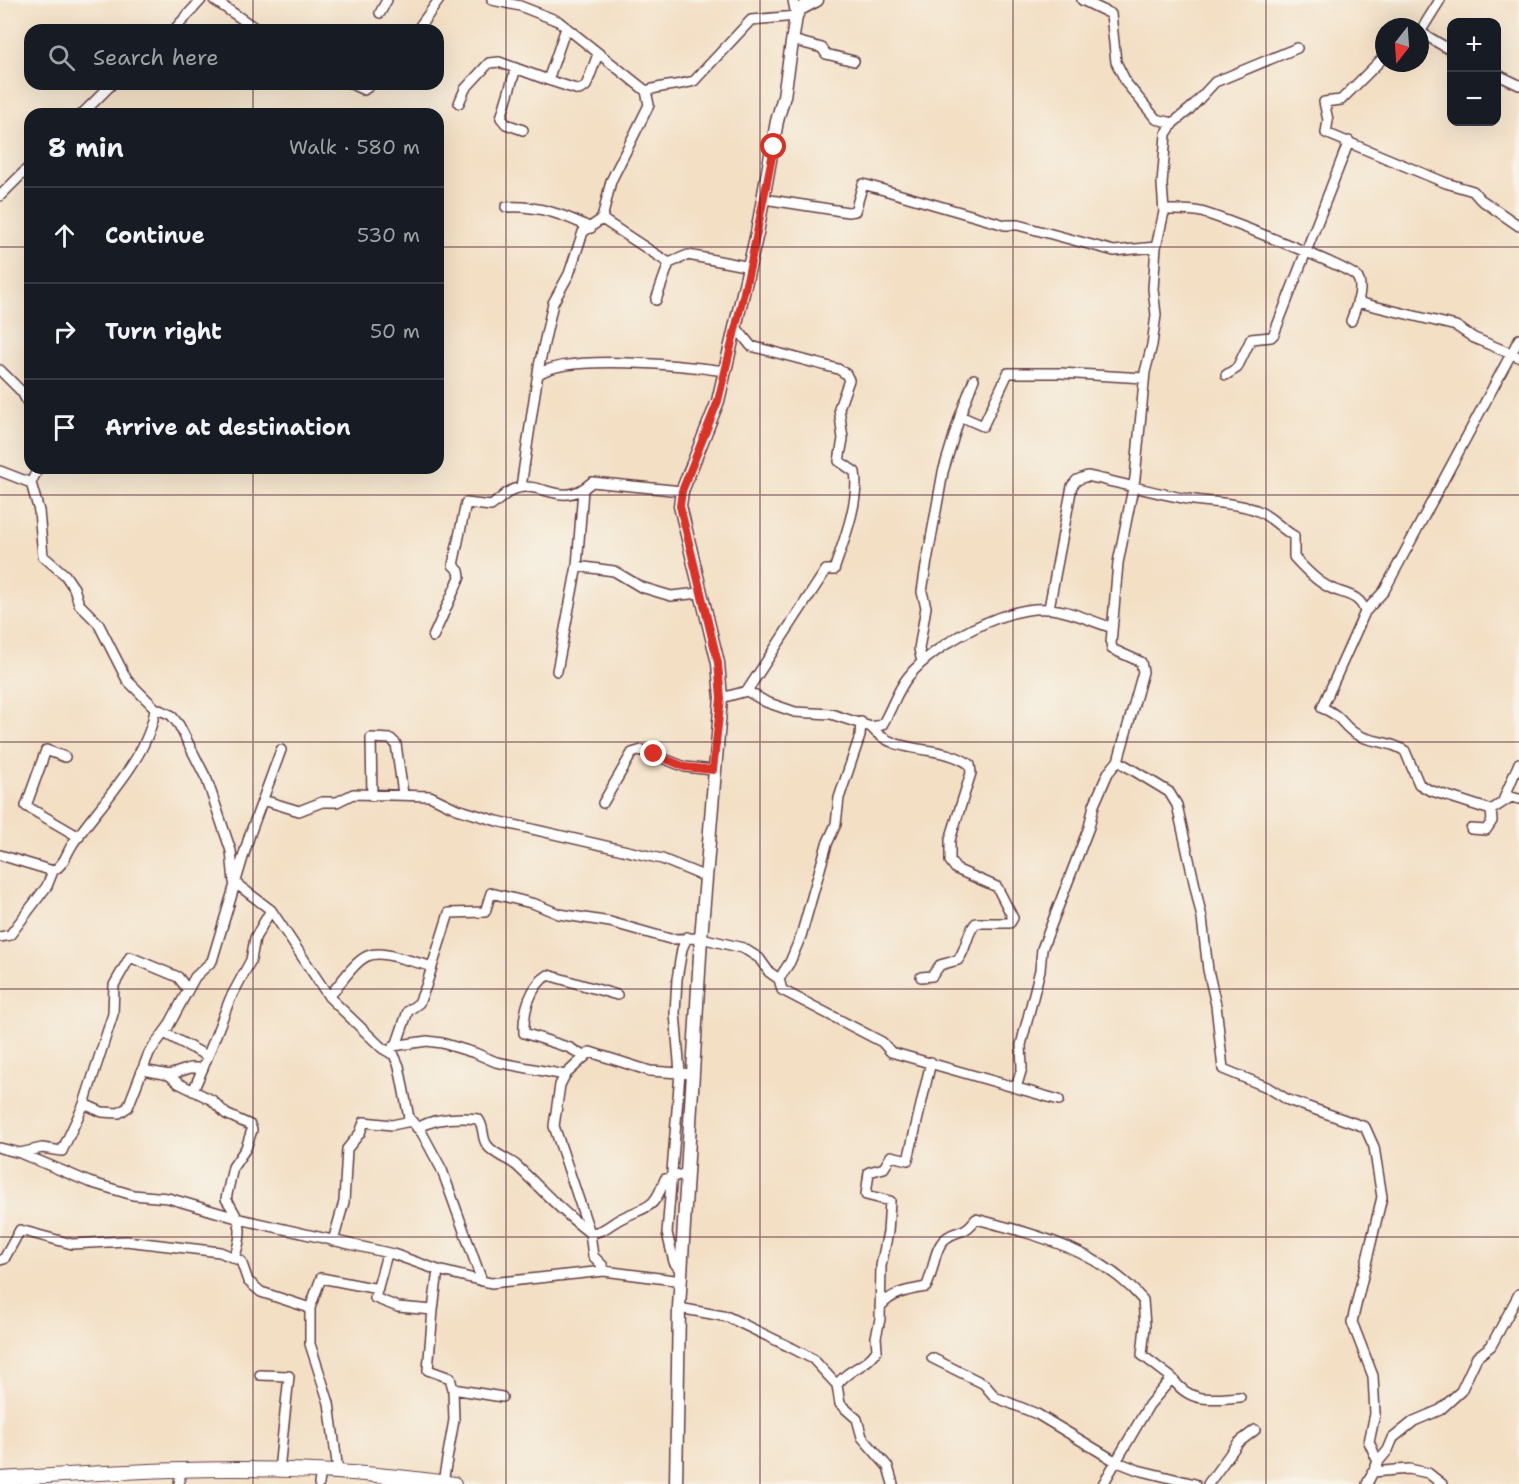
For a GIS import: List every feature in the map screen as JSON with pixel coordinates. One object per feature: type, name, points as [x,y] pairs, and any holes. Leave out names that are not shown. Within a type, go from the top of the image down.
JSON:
[{"type":"main road","points":[[4,1480],[181,1470],[279,1470],[320,1477],[338,1471],[449,1483]]},
{"type":"street","points":[[179,24],[201,0]]},
{"type":"street","points":[[214,0],[249,24]]},
{"type":"street","points":[[380,13],[387,0]]},
{"type":"street","points":[[421,24],[439,0]]},
{"type":"street","points":[[492,0],[521,3],[558,21],[646,91],[649,105],[611,181],[602,219],[583,232],[569,274],[553,303],[538,375],[522,487]]},
{"type":"street","points":[[676,1484],[679,1308],[701,938],[713,770],[721,698],[718,663],[680,506],[682,491],[718,401],[750,267],[777,121],[784,96],[796,16],[793,0]]},
{"type":"street","points":[[646,91],[657,87],[681,86],[694,81],[751,20],[777,20],[796,16],[800,9],[817,0]]},
{"type":"street","points":[[1083,0],[1111,14],[1116,62],[1127,84],[1156,119],[1173,123]]},
{"type":"street","points":[[1429,18],[1440,0]]},
{"type":"street","points":[[548,80],[566,28]]},
{"type":"street","points":[[1429,37],[1447,48]]},
{"type":"street","points":[[792,40],[822,48],[826,54],[854,61]]},
{"type":"street","points":[[1016,1088],[1022,1068],[1021,1045],[1041,970],[1042,949],[1089,827],[1094,805],[1108,773],[1118,761],[1143,672],[1141,662],[1112,649],[1110,627],[1118,564],[1133,487],[1144,378],[1156,315],[1153,289],[1156,247],[1163,227],[1162,184],[1166,134],[1173,123],[1190,110],[1215,82],[1297,48]]},
{"type":"street","points":[[459,103],[465,89],[489,63],[499,62],[579,90],[586,86],[598,54]]},
{"type":"street","points":[[1375,66],[1341,100],[1324,102],[1328,120],[1326,133],[1446,183],[1473,191],[1480,199],[1519,226]]},
{"type":"street","points":[[516,68],[501,118],[506,124],[523,130]]},
{"type":"street","points":[[1501,76],[1519,85]]},
{"type":"street","points":[[88,108],[106,90]]},
{"type":"street","points":[[1226,375],[1237,368],[1251,339],[1271,337],[1274,334],[1349,141]]},
{"type":"street","points":[[0,196],[24,172]]},
{"type":"street","points":[[764,199],[848,212],[855,211],[859,204],[863,184],[1005,225],[1018,225],[1114,251],[1156,247]]},
{"type":"street","points":[[506,207],[524,206],[547,211],[591,228]]},
{"type":"street","points":[[1164,210],[1200,212],[1305,251],[1353,272],[1359,279],[1357,302],[1351,321]]},
{"type":"street","points":[[602,219],[669,264]]},
{"type":"street","points":[[656,300],[669,264],[688,255],[750,267]]},
{"type":"street","points":[[1357,302],[1456,326],[1474,338],[1515,355]]},
{"type":"street","points":[[721,698],[747,691],[826,570],[834,570],[846,533],[857,481],[855,472],[839,461],[843,439],[839,408],[849,381],[846,374],[838,369],[751,346],[735,326]]},
{"type":"street","points":[[1491,810],[1429,790],[1419,784],[1404,751],[1384,741],[1354,733],[1334,712],[1322,708],[1365,612],[1384,591],[1515,355],[1519,339]]},
{"type":"street","points":[[538,375],[551,369],[618,362],[683,365],[724,371]]},
{"type":"street","points":[[0,370],[24,396]]},
{"type":"street","points":[[960,416],[983,426],[1008,373],[1060,373],[1144,378]]},
{"type":"street","points":[[922,662],[920,649],[926,607],[922,592],[943,472],[974,379]]},
{"type":"street","points":[[0,471],[31,483]]},
{"type":"street","points":[[35,474],[31,483],[39,511],[43,556],[65,575],[74,588],[79,604],[98,623],[127,680],[155,708],[171,716],[179,725],[207,780],[231,851],[234,882],[271,910],[329,997],[394,1055],[399,1065],[407,1110],[450,1189],[482,1281]]},
{"type":"street","points":[[1049,608],[1072,486],[1077,480],[1087,476],[1190,499],[1214,500],[1219,504],[1254,510],[1270,517],[1279,528],[1294,536],[1294,557],[1300,564],[1325,586],[1356,597],[1363,603],[1365,612]]},
{"type":"street","points":[[434,637],[460,577],[459,571],[453,565],[466,503],[491,506],[509,491],[522,487],[555,495],[584,489],[592,482],[682,491]]},
{"type":"street","points":[[557,671],[577,566],[584,489]]},
{"type":"street","points":[[577,566],[622,574],[641,586],[670,596],[700,593]]},
{"type":"street","points":[[872,727],[882,725],[894,698],[922,662],[966,632],[1009,613],[1049,608],[1110,627]]},
{"type":"street","points":[[747,691],[766,702],[795,712],[831,714],[861,722],[872,727],[878,735],[895,743],[944,754],[970,765],[971,773],[951,840],[950,861],[956,869],[997,887],[1013,918],[1010,923],[976,923],[969,932],[964,951],[958,960],[945,962],[932,976],[921,977]]},
{"type":"street","points":[[0,937],[10,935],[42,892],[53,871],[62,866],[79,837],[139,751],[153,725],[155,708]]},
{"type":"street","points":[[779,979],[790,962],[801,936],[827,844],[836,824],[839,798],[860,736],[861,722]]},
{"type":"street","points":[[372,796],[370,738],[391,739],[396,744],[403,794]]},
{"type":"street","points":[[65,757],[45,750],[26,806],[79,837]]},
{"type":"street","points":[[84,1104],[102,1112],[119,1113],[128,1107],[149,1053],[164,1033],[202,968],[212,961],[234,882],[267,783],[281,750]]},
{"type":"street","points":[[603,803],[632,753],[642,750],[685,767],[713,770]]},
{"type":"street","points":[[1118,761],[1169,792],[1177,806],[1202,918],[1208,970],[1216,1005],[1223,1069],[1267,1086],[1288,1100],[1365,1127],[1374,1147],[1382,1197],[1352,1322],[1353,1330],[1373,1376],[1375,1414],[1369,1442],[1378,1462]]},
{"type":"street","points":[[1502,802],[1519,763]]},
{"type":"street","points":[[263,800],[299,811],[322,802],[337,802],[353,794],[430,796],[456,809],[518,827],[557,833],[579,841],[662,859],[706,876]]},
{"type":"street","points":[[1491,810],[1511,797],[1519,799]]},
{"type":"street","points":[[1471,830],[1486,830],[1493,814],[1491,810]]},
{"type":"street","points":[[0,855],[53,871]]},
{"type":"street","points":[[398,1044],[408,1011],[419,1003],[449,913],[485,912],[491,893],[535,904],[559,914],[610,922],[670,939],[701,938],[743,948],[759,958],[769,972],[779,979],[782,990],[882,1041],[891,1052],[1059,1100]]},
{"type":"street","points":[[193,1091],[230,999],[251,960],[255,938],[271,910]]},
{"type":"street","points":[[682,1277],[674,1262],[667,1233],[680,1073],[675,1002],[682,949],[687,937]]},
{"type":"street","points":[[329,997],[357,961],[376,952],[430,966]]},
{"type":"street","points":[[64,1172],[65,1159],[62,1151],[84,1104],[113,1014],[114,985],[130,957],[178,977],[188,990]]},
{"type":"street","points":[[585,1057],[570,1048],[524,1033],[523,1014],[538,981],[548,975],[617,995]]},
{"type":"street","points":[[164,1033],[207,1056]]},
{"type":"street","points":[[388,1050],[398,1044],[427,1041],[442,1043],[476,1053],[496,1062],[565,1075]]},
{"type":"street","points":[[604,1271],[593,1256],[590,1233],[554,1126],[560,1085],[565,1075],[590,1052],[650,1071],[694,1074]]},
{"type":"street","points":[[837,1385],[847,1373],[865,1365],[877,1350],[880,1266],[888,1232],[890,1201],[866,1195],[865,1188],[869,1172],[884,1168],[891,1156],[908,1160],[931,1062]]},
{"type":"street","points":[[169,1075],[190,1068],[202,1068]]},
{"type":"street","points":[[143,1070],[169,1075],[212,1100],[226,1114],[250,1125],[252,1130],[246,1148],[232,1167],[226,1199],[240,1220],[240,1239],[234,1258]]},
{"type":"street","points":[[333,1241],[344,1202],[347,1149],[351,1141],[360,1133],[364,1122],[392,1125],[458,1118],[478,1119],[483,1124],[484,1142],[489,1148],[515,1164],[549,1200],[590,1233],[606,1230],[614,1222],[649,1207],[659,1196],[665,1179],[688,1173]]},
{"type":"street","points":[[0,1148],[20,1153],[64,1172],[133,1195],[168,1198],[240,1220],[387,1254],[482,1281],[503,1282],[604,1271],[682,1277]]},
{"type":"street","points":[[20,1153],[42,1148],[62,1151]]},
{"type":"street","points":[[880,1307],[907,1288],[926,1287],[944,1239],[966,1231],[976,1219],[1034,1234],[1089,1256],[1109,1268],[1143,1300],[1145,1326],[1142,1355],[1172,1378],[1189,1396],[1201,1400],[1240,1397]]},
{"type":"street","points":[[0,1260],[4,1259],[20,1230],[72,1244],[126,1241],[220,1252],[241,1261],[248,1281],[261,1292],[310,1308]]},
{"type":"street","points":[[387,1254],[377,1299],[398,1307],[432,1310]]},
{"type":"street","points":[[438,1270],[432,1310],[428,1370],[450,1378],[453,1389],[454,1420],[449,1483]]},
{"type":"street","points":[[338,1471],[328,1403],[310,1344],[310,1308],[321,1278],[378,1289]]},
{"type":"street","points":[[1367,1484],[1378,1462],[1399,1432],[1414,1421],[1440,1410],[1461,1391],[1477,1357],[1491,1346],[1519,1294]]},
{"type":"street","points":[[679,1308],[728,1317],[813,1359],[837,1385],[840,1404],[857,1419],[862,1437],[888,1467],[893,1484]]},
{"type":"street","points":[[932,1358],[984,1384],[995,1397],[1037,1414],[1115,1461],[1138,1470],[1195,1484]]},
{"type":"street","points":[[260,1376],[290,1377],[279,1470]]},
{"type":"street","points":[[1103,1484],[1149,1405],[1172,1378]]},
{"type":"street","points":[[453,1389],[502,1397]]},
{"type":"street","points":[[1208,1484],[1238,1443],[1255,1430]]},
{"type":"street","points":[[1372,1472],[1409,1469],[1428,1473],[1442,1484]]},
{"type":"street","points":[[179,1484],[181,1470]]},
{"type":"route","points":[[654,754],[685,767],[713,770],[721,698],[718,663],[680,506],[682,491],[718,401],[750,267],[774,147]]}]
